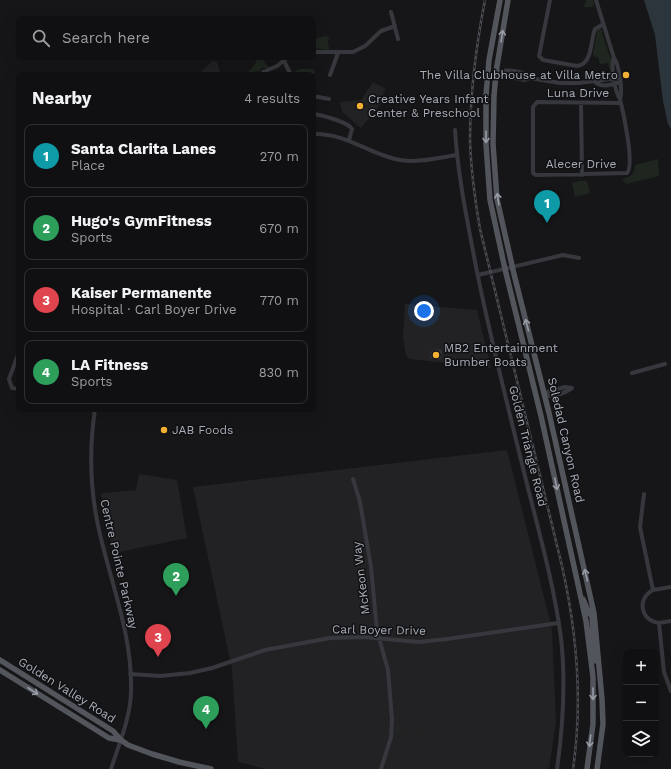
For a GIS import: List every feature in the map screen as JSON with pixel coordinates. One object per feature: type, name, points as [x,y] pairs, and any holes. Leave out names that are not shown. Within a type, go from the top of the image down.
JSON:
[{"type":"main road","name":"Soledad Canyon Road","points":[[500,0],[488,70],[486,95],[486,144],[490,193],[504,269],[552,468],[586,621],[593,677],[592,724],[587,769]]},
{"type":"main road","name":"Soledad Canyon Road","points":[[508,0],[496,72],[494,96],[493,144],[497,199],[512,267],[544,395],[594,616],[603,724],[597,769]]},
{"type":"main road","points":[[488,70],[496,72]]},
{"type":"main road","points":[[526,357],[531,364],[538,390],[542,395],[544,395],[541,403],[551,447],[552,468]]},
{"type":"main road","points":[[579,591],[594,616],[593,677]]},
{"type":"main road","name":"Golden Valley Road","points":[[0,660],[113,731],[120,740],[128,745],[152,754],[211,769]]},
{"type":"main road","name":"Golden Valley Road","points":[[0,670],[109,738],[120,740]]},
{"type":"street","points":[[550,0],[539,56],[542,60],[583,66],[589,56],[595,28],[602,25]]},
{"type":"street","points":[[596,0],[602,25],[616,60],[618,95],[621,101]]},
{"type":"street","points":[[391,12],[398,39]]},
{"type":"street","points":[[316,52],[353,52],[368,44],[381,31],[395,26]]},
{"type":"street","points":[[330,75],[338,53]]},
{"type":"street","points":[[263,72],[284,61],[290,72]]},
{"type":"street","points":[[496,72],[503,76],[525,80],[530,78],[560,83],[594,81],[601,86],[617,81]]},
{"type":"street","points":[[316,97],[329,99]]},
{"type":"street","name":"Luna Drive","points":[[533,173],[534,104],[537,102],[581,103],[621,101]]},
{"type":"street","name":"Alecer Drive","points":[[533,173],[536,175],[582,175],[625,174],[629,172],[629,151],[621,101]]},
{"type":"street","points":[[581,103],[582,175]]},
{"type":"street","points":[[316,115],[349,125],[352,130],[349,140]]},
{"type":"street","name":"Golden Triangle Road","points":[[455,130],[465,213],[496,359],[532,504],[558,623],[562,657],[563,693],[562,733],[557,769]]},
{"type":"street","points":[[316,134],[330,134],[390,157],[403,160],[417,160],[457,155]]},
{"type":"street","points":[[478,275],[563,255],[579,258]]},
{"type":"street","points":[[16,360],[9,379],[12,388],[16,389]]},
{"type":"street","points":[[632,373],[665,364]]},
{"type":"street","points":[[561,388],[572,388],[566,392],[548,396],[544,395],[547,392],[561,388]]},
{"type":"street","name":"Centre Pointe Parkway","points":[[95,412],[91,451],[93,498],[101,538],[127,641],[131,692],[129,710],[111,769]]},
{"type":"street","name":"McKeon Way","points":[[353,479],[360,502],[371,567],[379,638],[388,670],[392,720],[391,741],[381,769]]},
{"type":"street","points":[[644,494],[640,527],[653,590]]},
{"type":"street","points":[[671,587],[653,590],[645,597],[642,608],[645,615],[650,620],[659,623],[671,621]]},
{"type":"street","name":"Carl Boyer Drive","points":[[130,674],[160,676],[183,674],[212,668],[254,653],[330,638],[379,638],[419,642],[558,623]]},
{"type":"street","points":[[659,623],[664,672],[671,691]]},
{"type":"shaded area","points":[[586,0],[593,0],[593,7],[584,7]]},
{"type":"shaded area","points":[[644,0],[671,0],[671,129],[668,124],[663,101],[655,35]]},
{"type":"shaded area","points":[[600,28],[611,57],[610,70],[608,63],[600,64],[598,57],[595,57],[593,54],[597,33],[596,31]]},
{"type":"shaded area","points":[[326,36],[330,38],[328,40],[329,50],[316,48],[316,38]]},
{"type":"shaded area","points":[[257,60],[263,60],[269,68],[262,68],[258,72],[248,72]]},
{"type":"shaded area","points":[[213,61],[217,62],[220,72],[200,72]]},
{"type":"shaded area","points":[[300,69],[313,69],[315,72],[293,72]]},
{"type":"shaded area","name":"Creative Years Infant Center & Preschool","points":[[373,82],[386,89],[383,94],[383,102],[361,128],[342,112],[340,102],[361,100]]},
{"type":"shaded area","points":[[658,159],[659,176],[626,184],[622,179],[632,175],[635,165]]},
{"type":"shaded area","points":[[587,181],[590,193],[575,197],[572,183]]},
{"type":"shaded area","points":[[405,304],[477,310],[491,368],[410,359],[406,356],[403,336]]},
{"type":"shaded area","name":"MB2 Entertainment Bumber Boats","points":[[436,349],[441,350],[442,352],[439,360],[430,358],[431,352]]},
{"type":"shaded area","points":[[507,450],[552,629],[556,723],[549,769],[266,769],[238,762],[232,669],[193,487]]},
{"type":"shaded area","points":[[139,474],[177,480],[187,538],[114,553],[104,516],[101,493],[136,490]]},
{"type":"shaded area","points":[[397,708],[400,708],[400,710],[398,710],[398,729],[401,729],[401,732],[420,731],[420,728],[422,730],[420,732],[398,733]]},
{"type":"railway","points":[[485,0],[476,52],[472,87],[470,141],[471,163],[480,229],[567,591],[575,642],[578,693],[578,718],[573,769]]},
{"type":"place","name":"The Villa Clubhouse at Villa Metro","points":[[626,75]]},
{"type":"place","name":"Creative Years Infant Center & Preschool","points":[[360,106]]},
{"type":"place","name":"Santa Clarita Lanes","points":[[547,223]]},
{"type":"place","name":"MB2 Entertainment Bumber Boats","points":[[436,355]]},
{"type":"place","name":"JAB Foods","points":[[164,430]]},
{"type":"place","name":"Hugo's GymFitness","points":[[176,596]]},
{"type":"place","name":"Kaiser Permanente","points":[[158,657]]},
{"type":"place","name":"LA Fitness","points":[[206,729]]}]
